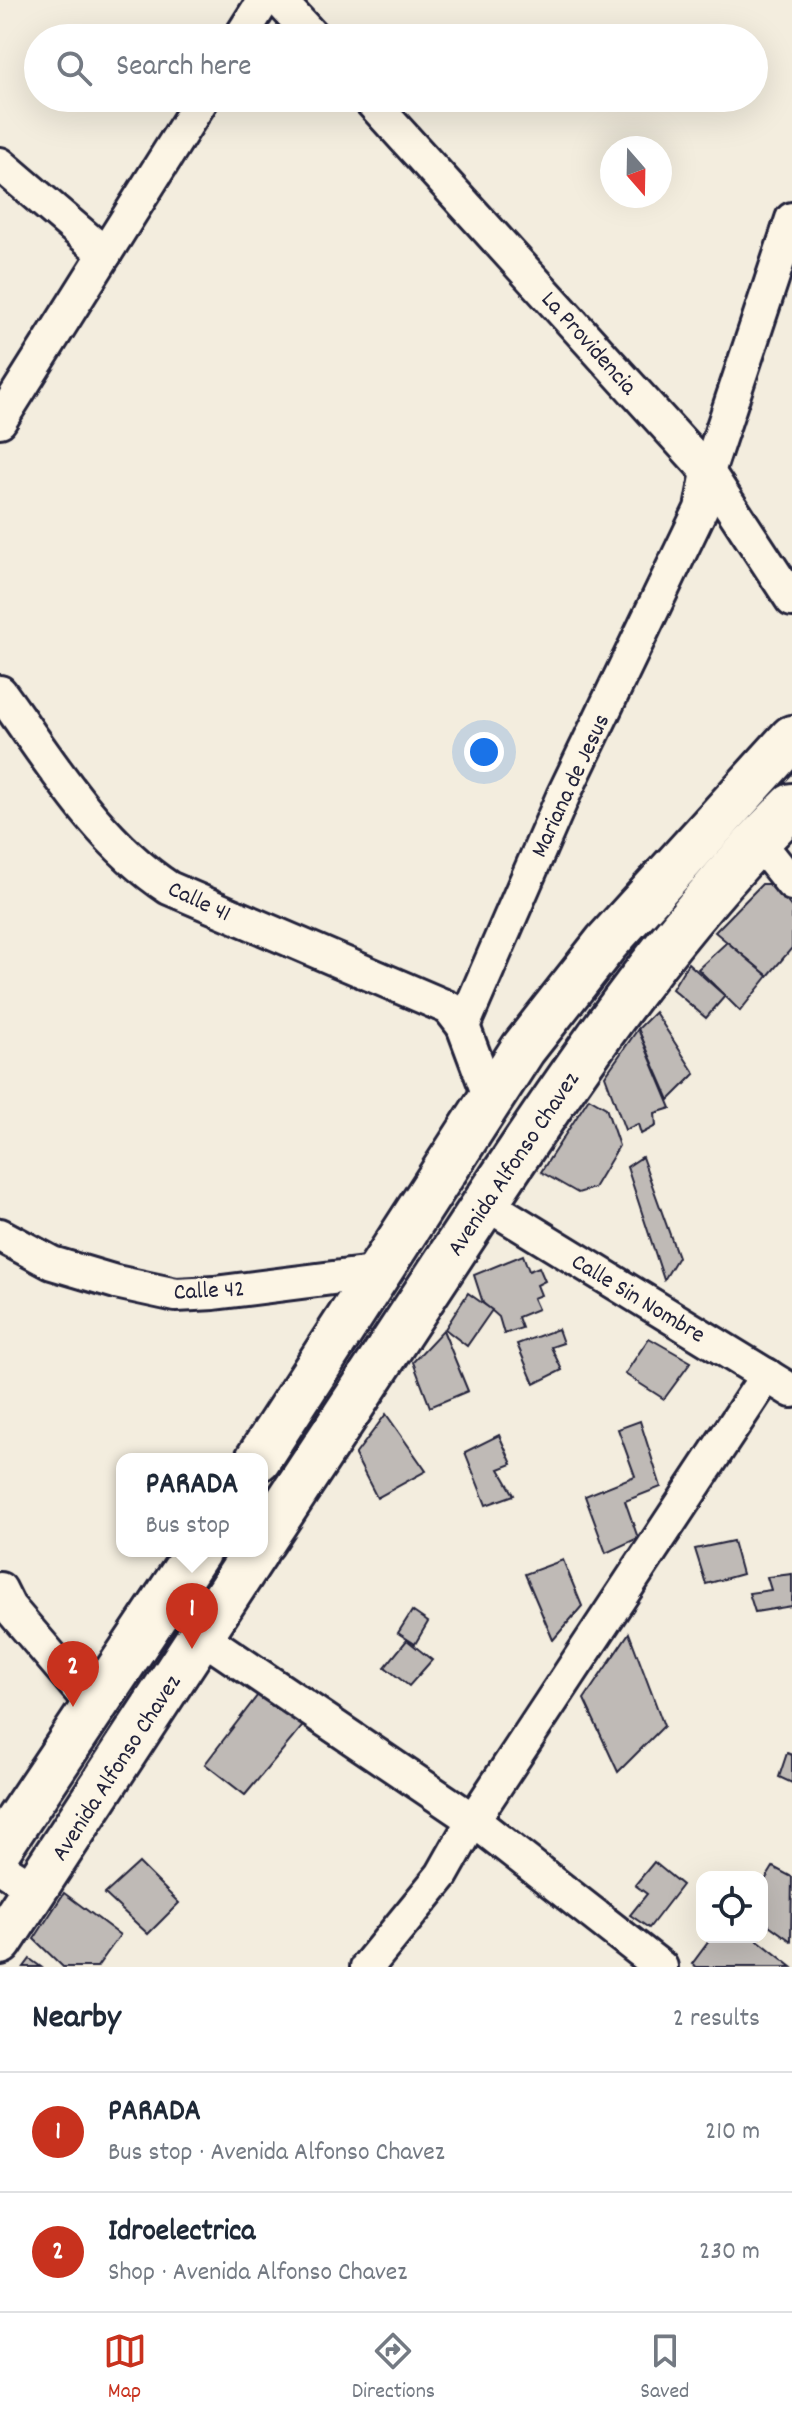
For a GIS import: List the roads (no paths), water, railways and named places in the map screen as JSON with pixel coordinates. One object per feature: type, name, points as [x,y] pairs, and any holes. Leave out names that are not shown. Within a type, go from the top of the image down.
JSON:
[{"type":"main road","name":"Avenida Alfonso Chavez","points":[[262,1453],[523,1049],[607,942],[792,738]]},
{"type":"main road","name":"Avenida Alfonso Chavez","points":[[268,1533],[565,1081],[646,974],[757,840],[792,806]]},
{"type":"main road","name":"Avenida Alfonso Chavez","points":[[0,1847],[96,1709],[194,1557]]},
{"type":"main road","name":"Avenida Alfonso Chavez","points":[[0,1942],[18,1878],[201,1636],[252,1557]]},
{"type":"street","points":[[249,24],[264,0]]},
{"type":"street","points":[[279,0],[301,24]]},
{"type":"street","points":[[0,421],[194,112]]},
{"type":"street","name":"La Providencia","points":[[381,112],[708,472],[792,600]]},
{"type":"street","points":[[0,164],[105,254]]},
{"type":"street","name":"Mariana de Jesus","points":[[463,1026],[563,796],[701,509],[708,472],[792,219]]},
{"type":"street","name":"Calle 41","points":[[0,692],[106,837],[139,868],[169,888],[449,1008],[463,1026]]},
{"type":"street","points":[[757,840],[792,884]]},
{"type":"street","points":[[463,1026],[491,1101]]},
{"type":"street","name":"Calle Sin Nombre","points":[[485,1203],[780,1383]]},
{"type":"street","name":"Calle 42","points":[[0,1235],[52,1263],[116,1282],[176,1295],[380,1272]]},
{"type":"street","points":[[367,1967],[442,1875],[473,1820],[780,1383]]},
{"type":"street","points":[[0,1589],[9,1607],[96,1709]]},
{"type":"street","points":[[201,1636],[473,1820],[661,1967]]},
{"type":"place","name":"PARADA","points":[[192,1649]]},
{"type":"place","name":"Idroelectrica","points":[[73,1707]]}]
